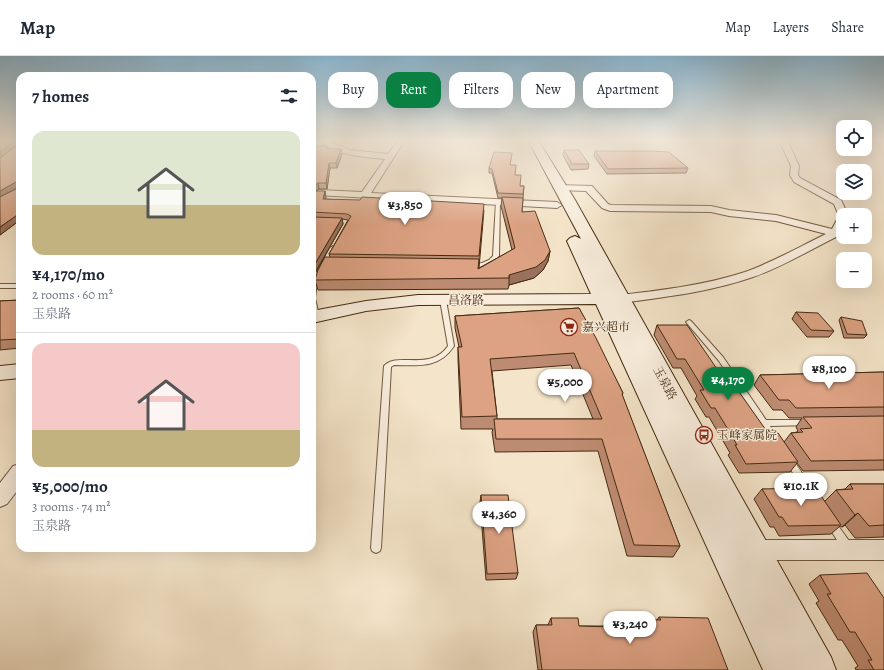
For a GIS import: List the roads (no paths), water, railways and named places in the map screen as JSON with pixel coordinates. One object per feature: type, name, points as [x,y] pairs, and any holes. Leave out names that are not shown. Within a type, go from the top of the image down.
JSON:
[{"type":"main road","name":"玉泉路","points":[[541,169],[559,196]]},
{"type":"main road","name":"玉泉路","points":[[546,169],[612,299],[754,550],[818,670]]},
{"type":"main road","name":"玉泉路","points":[[612,299],[781,670]]},
{"type":"main road","name":"昌洛路","points":[[316,316],[386,303],[443,300],[612,299]]},
{"type":"main road","points":[[0,373],[16,371]]},
{"type":"street","points":[[365,195],[383,169]]},
{"type":"street","points":[[795,169],[794,175],[797,180],[838,202],[840,208]]},
{"type":"street","points":[[319,193],[498,202],[559,196],[589,188],[605,206],[610,208],[711,209],[729,213],[776,218],[834,233]]},
{"type":"street","points":[[612,299],[697,288],[739,278],[779,262],[834,233],[836,229]]},
{"type":"street","points":[[0,498],[16,477]]},
{"type":"street","points":[[754,550],[884,550]]},
{"type":"lane","points":[[463,266],[485,264],[496,256],[498,202]]},
{"type":"lane","points":[[316,278],[338,240]]},
{"type":"lane","points":[[324,264],[332,264]]},
{"type":"lane","points":[[0,286],[16,286]]},
{"type":"lane","points":[[376,548],[388,366],[392,363],[429,361],[442,358],[448,352],[451,346],[443,300]]},
{"type":"lane","points":[[689,322],[721,359],[819,506]]},
{"type":"lane","points":[[764,423],[820,422]]},
{"type":"lane","points":[[828,518],[849,550]]},
{"type":"place","name":"嘉兴超市","points":[[569,327]]},
{"type":"place","name":"玉峰家属院","points":[[704,435]]}]
